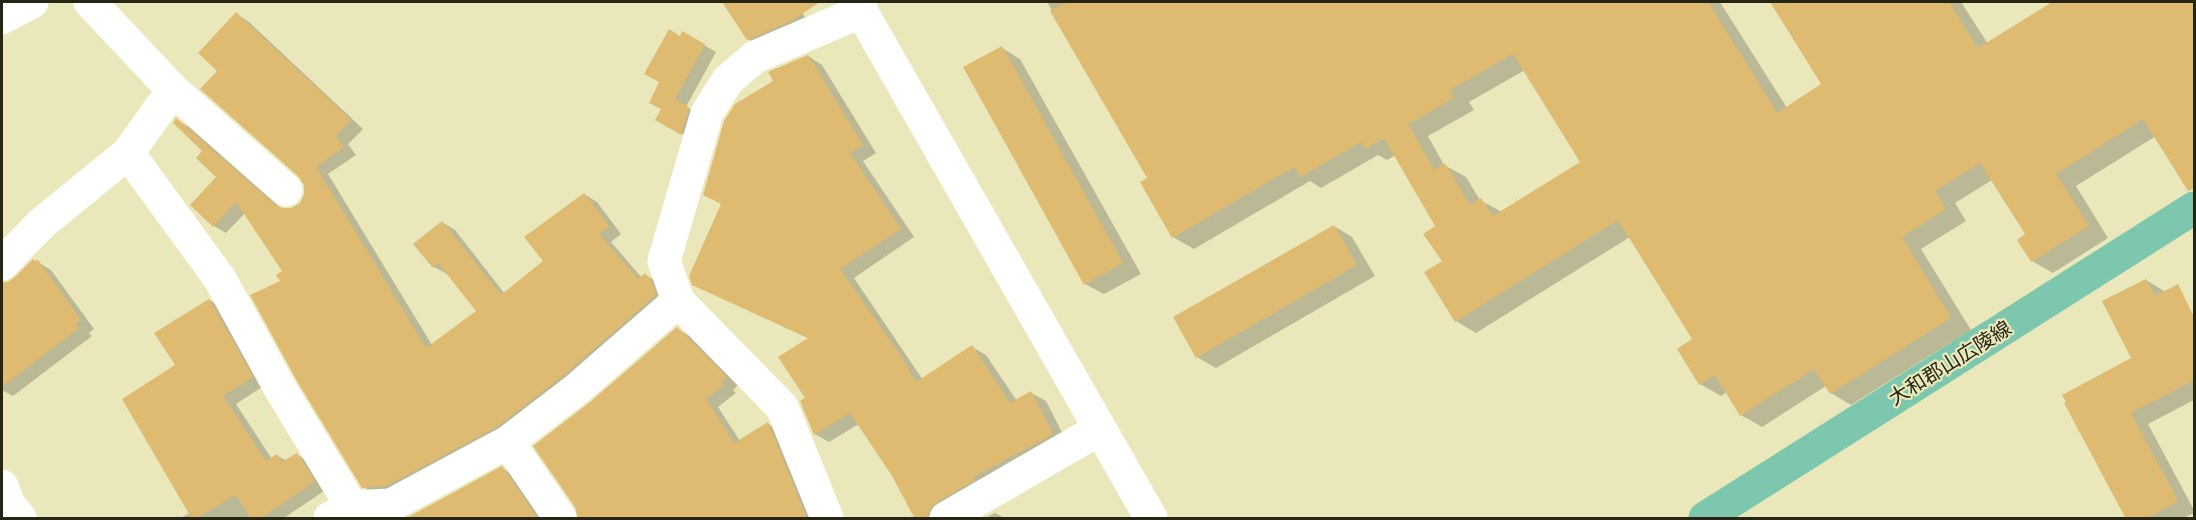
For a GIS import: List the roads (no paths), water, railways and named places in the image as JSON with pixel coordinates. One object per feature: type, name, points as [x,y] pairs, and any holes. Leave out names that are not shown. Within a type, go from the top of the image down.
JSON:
[{"type":"main road","name":"大和郡山広陵線","points":[[1705,519],[2194,208]]},
{"type":"street","points":[[2,18],[32,2]]},
{"type":"street","points":[[90,2],[173,90],[286,190]]},
{"type":"street","points":[[827,519],[782,407],[678,301],[664,261],[707,113],[728,80],[755,57],[859,6],[1151,519]]},
{"type":"street","points":[[2,264],[41,224],[128,153],[173,90]]},
{"type":"street","points":[[128,153],[220,279],[281,390],[341,513],[391,505],[508,442],[577,389],[678,301]]},
{"type":"street","points":[[946,519],[1100,429]]},
{"type":"street","points":[[508,442],[560,519]]},
{"type":"street","points":[[2,486],[9,505],[20,519]]}]
